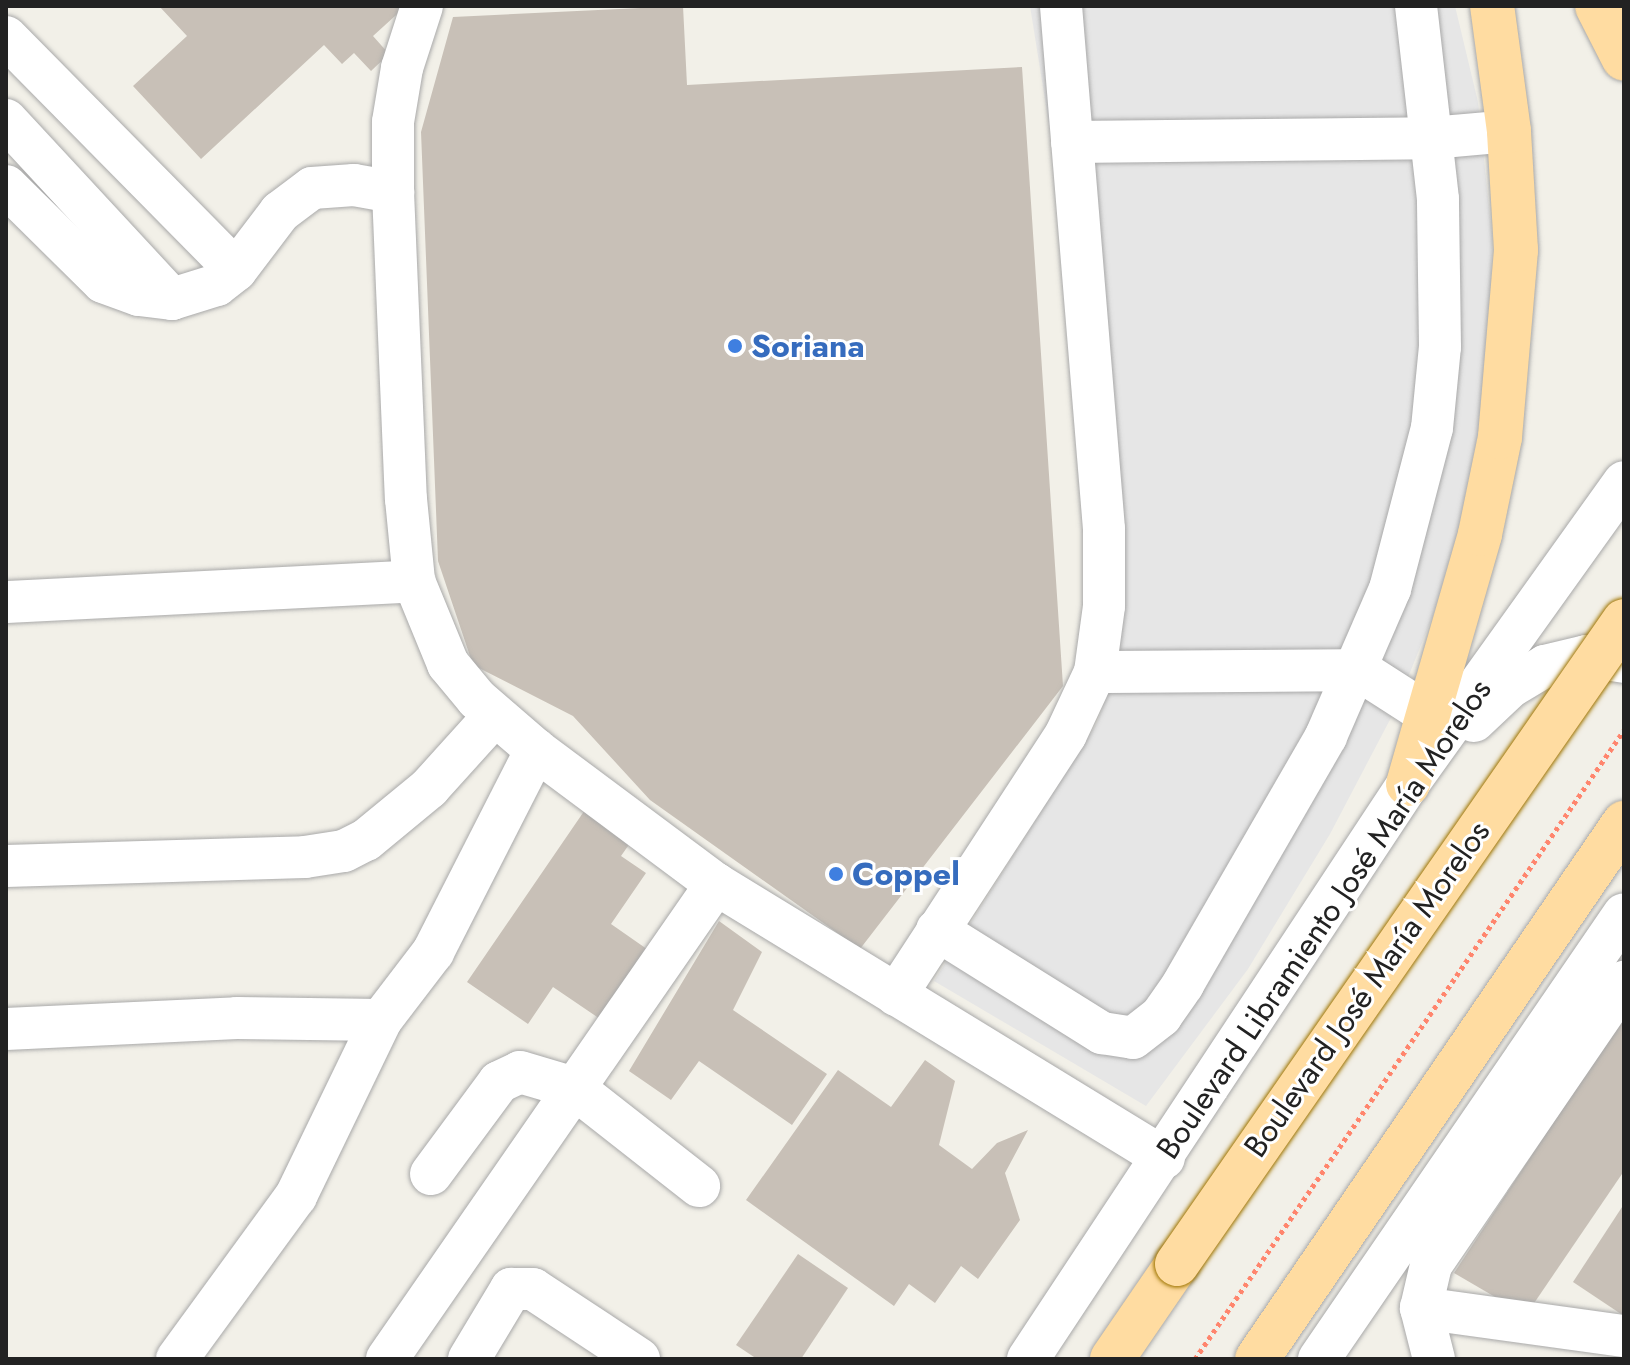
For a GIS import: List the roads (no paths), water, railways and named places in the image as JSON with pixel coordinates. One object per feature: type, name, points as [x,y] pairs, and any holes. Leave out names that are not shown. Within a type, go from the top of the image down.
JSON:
[{"type":"main road","points":[[1408,784],[1480,534],[1500,437],[1516,250],[1509,131],[1492,6]]},
{"type":"main road","points":[[1597,6],[1624,59]]},
{"type":"main road","name":"Boulevard José María Morelos","points":[[1112,1359],[1624,621]]},
{"type":"main road","points":[[1261,1353],[1624,823]]},
{"type":"street","points":[[422,6],[402,68],[393,122],[393,192],[406,499],[414,581],[448,664],[495,715],[536,750],[716,884],[1164,1158]]},
{"type":"street","points":[[896,995],[1066,734],[1095,672],[1104,606],[1104,529],[1061,6]]},
{"type":"street","points":[[937,930],[1102,1033],[1120,1039],[1148,1029],[1183,984],[1359,670],[1395,575],[1432,428],[1440,275],[1431,138],[1416,6]]},
{"type":"street","points":[[6,37],[236,270]]},
{"type":"street","points":[[6,120],[172,299]]},
{"type":"street","points":[[1072,142],[1431,138],[1509,131]]},
{"type":"street","points":[[6,186],[103,282],[139,295],[172,299],[198,294],[236,270],[280,212],[312,188],[354,185],[393,192]]},
{"type":"street","name":"Boulevard Libramiento José María Morelos","points":[[1028,1359],[1164,1158],[1408,784],[1624,482]]},
{"type":"street","points":[[6,602],[414,581]]},
{"type":"street","points":[[1408,784],[1510,687],[1545,666],[1587,656],[1624,662]]},
{"type":"street","points":[[1095,672],[1359,670],[1426,713]]},
{"type":"street","points":[[6,866],[305,857],[344,851],[366,840],[429,788],[495,715]]},
{"type":"street","points":[[177,1359],[296,1196],[381,1020],[433,952],[536,750]]},
{"type":"street","points":[[387,1359],[716,884]]},
{"type":"street","points":[[1319,1359],[1624,914]]},
{"type":"street","points":[[1434,1359],[1421,1308],[1431,1265],[1456,1224],[1624,982]]},
{"type":"street","points":[[6,1029],[237,1018],[381,1020]]},
{"type":"street","points":[[431,1174],[499,1082],[528,1072],[574,1088],[699,1186]]},
{"type":"street","points":[[469,1359],[501,1298],[511,1289],[533,1289],[639,1359]]},
{"type":"street","points":[[1421,1308],[1624,1336]]},
{"type":"place","name":"Soriana","points":[[735,346]]},
{"type":"place","name":"Coppel","points":[[836,874]]}]
